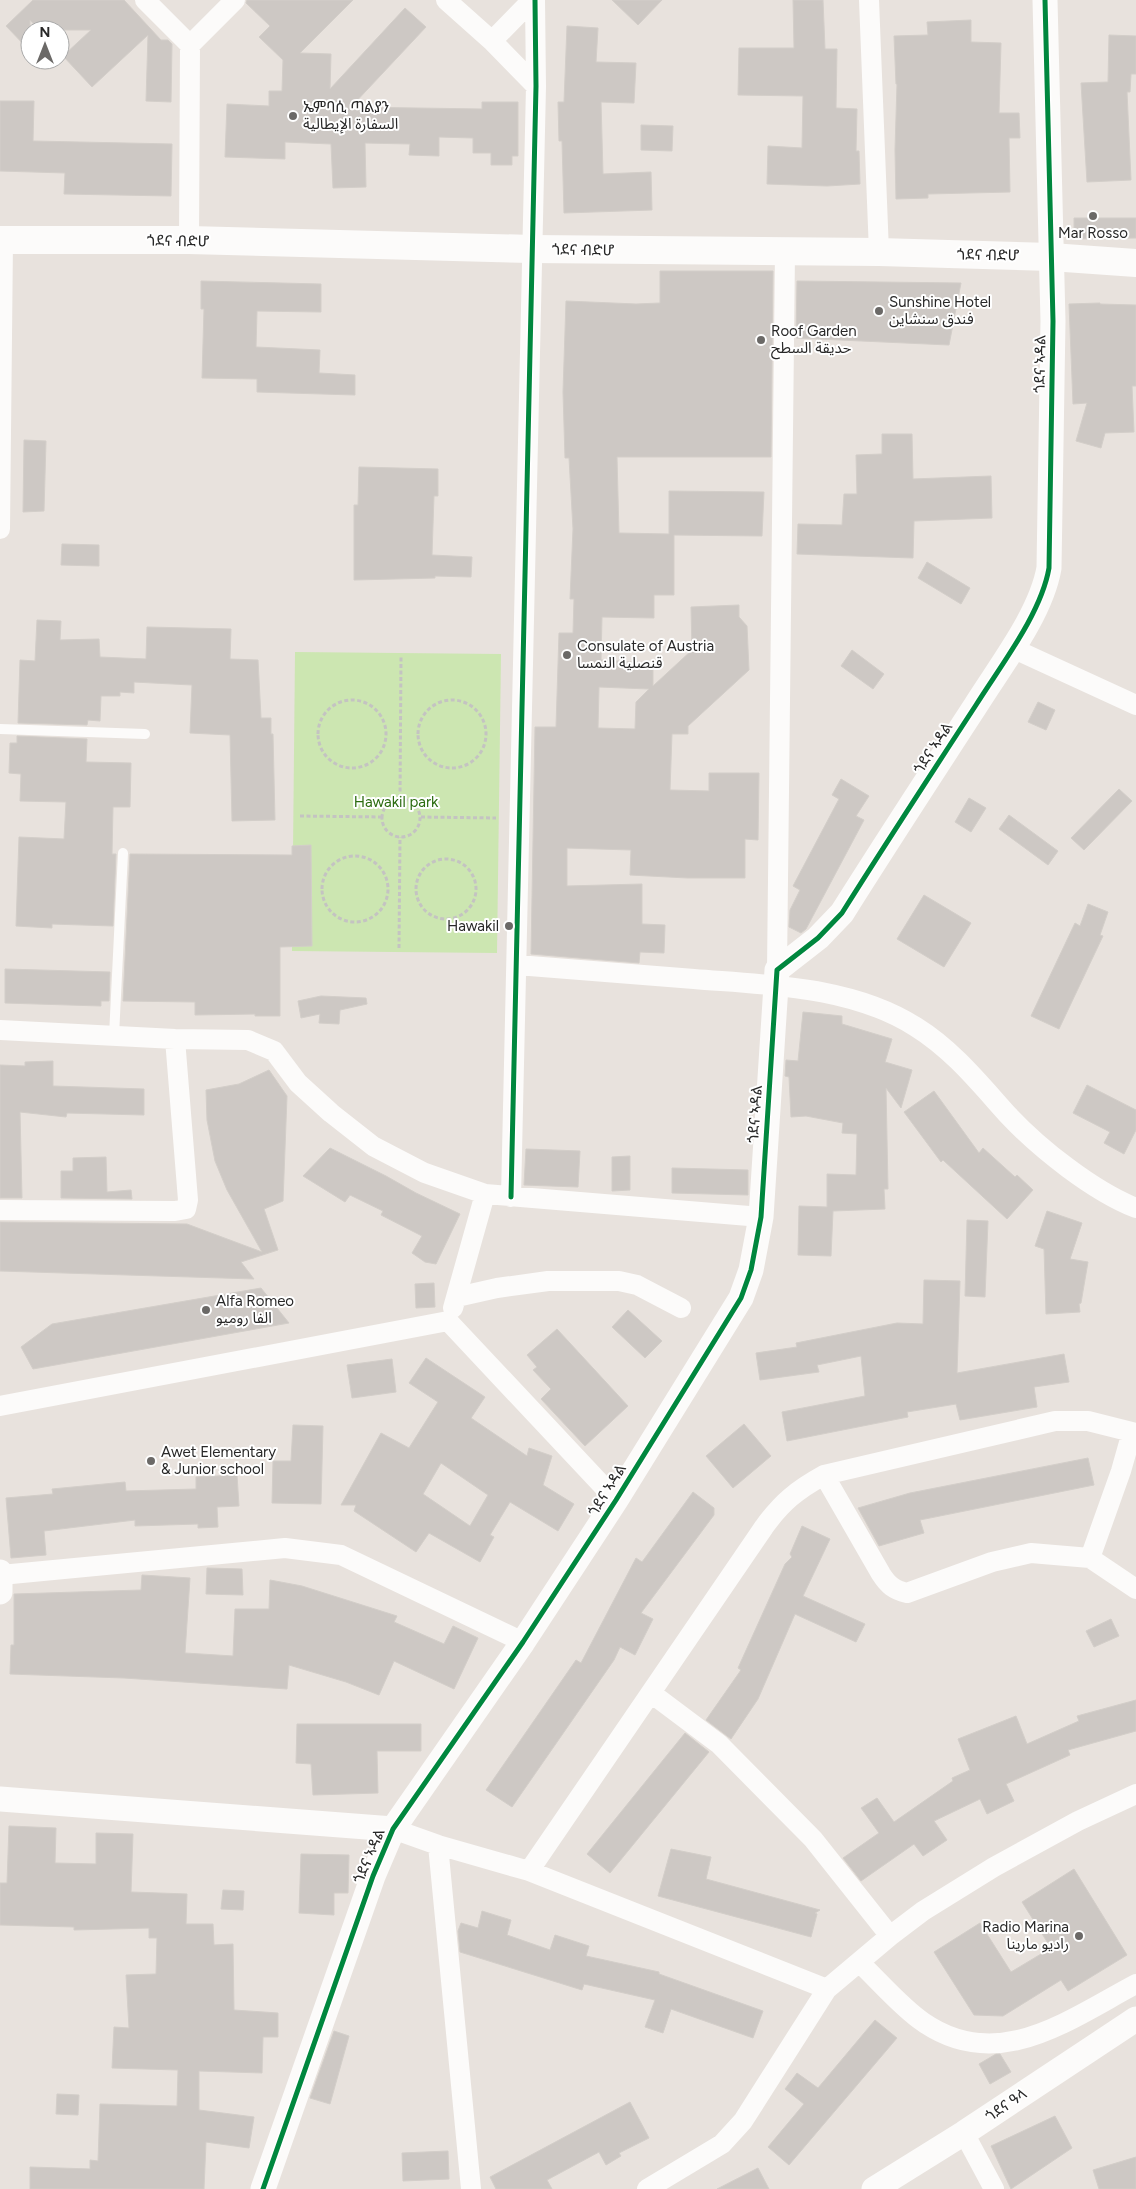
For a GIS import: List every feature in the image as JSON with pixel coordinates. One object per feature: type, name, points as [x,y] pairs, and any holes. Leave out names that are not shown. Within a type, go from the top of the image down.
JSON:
[{"type":"main road","name":"ጎደና ብድሆ","points":[[2,240],[189,240],[532,250],[879,252],[1051,257],[1136,263]]},
{"type":"street","points":[[145,0],[190,45]]},
{"type":"street","points":[[189,240],[190,45],[235,0]]},
{"type":"street","points":[[446,0],[536,86]]},
{"type":"street","points":[[492,42],[534,0]]},
{"type":"street","points":[[511,1197],[536,86],[534,0]]},
{"type":"street","points":[[869,0],[879,252]]},
{"type":"street","name":"ጎደና ኣዳል","points":[[264,2189],[373,1876],[393,1829],[523,1642],[616,1500],[741,1298],[750,1270],[761,1217],[776,978],[842,913],[1012,648],[1040,600],[1046,584],[1049,568],[1054,321],[1045,0]]},
{"type":"street","points":[[0,529],[2,240]]},
{"type":"street","points":[[776,978],[786,252]]},
{"type":"street","points":[[1012,648],[1136,705]]},
{"type":"street","points":[[517,965],[776,978],[836,994],[877,1008],[916,1026],[961,1062],[1010,1117],[1039,1144],[1082,1178],[1136,1208]]},
{"type":"street","points":[[0,1030],[175,1039],[248,1040],[274,1051],[298,1083],[331,1113],[373,1146],[425,1173],[486,1194],[761,1217]]},
{"type":"street","points":[[0,1210],[175,1211],[186,1209],[188,1200],[186,1154],[175,1039]]},
{"type":"street","points":[[448,1321],[457,1297],[486,1194]]},
{"type":"street","points":[[457,1297],[497,1288],[548,1281],[619,1281],[637,1285],[681,1308]]},
{"type":"street","points":[[448,1321],[616,1500]]},
{"type":"street","points":[[0,1406],[448,1321]]},
{"type":"street","points":[[529,1871],[779,1507],[798,1490],[824,1475],[1054,1421],[1088,1421],[1134,1432],[1122,1471],[1090,1558]]},
{"type":"street","points":[[824,1475],[886,1583],[896,1591],[908,1593],[992,1562],[1031,1553],[1090,1558],[1136,1589]]},
{"type":"street","points":[[0,1580],[285,1548],[341,1555],[523,1642]]},
{"type":"street","points":[[651,1693],[719,1744],[813,1839],[890,1936]]},
{"type":"street","points":[[647,2189],[722,2144],[743,2121],[827,1989],[890,1936],[923,1911],[994,1867],[1078,1821],[1136,1794]]},
{"type":"street","points":[[0,1799],[393,1829],[438,1846],[529,1871],[827,1989]]},
{"type":"street","points":[[438,1846],[471,2189]]},
{"type":"street","points":[[859,1962],[921,2021],[942,2034],[975,2044],[996,2045],[1018,2042],[1050,2030],[1136,1984]]},
{"type":"street","name":"ጎደና ዓላ","points":[[874,2189],[964,2133],[1136,2019]]},
{"type":"street","points":[[964,2133],[994,2189]]},
{"type":"lane","points":[[0,729],[145,734]]},
{"type":"lane","points":[[114,1036],[123,852]]},
{"type":"path","points":[[400,656],[400,798]]},
{"type":"path","points":[[349,700],[360,701],[371,706],[380,714],[385,724],[386,736],[378,756],[370,762],[360,766],[349,767],[334,762],[323,751],[318,741],[321,719],[337,703],[349,700]]},
{"type":"path","points":[[449,700],[461,701],[472,707],[480,715],[486,726],[484,748],[470,764],[449,768],[434,763],[423,752],[418,731],[421,720],[428,710],[438,703],[449,700]]},
{"type":"path","points":[[400,798],[412,801],[421,817],[417,829],[407,837],[388,833],[382,822],[382,817],[388,804],[400,798]]},
{"type":"path","points":[[300,816],[382,817]]},
{"type":"path","points":[[421,817],[496,818]]},
{"type":"path","points":[[399,948],[400,837]]},
{"type":"path","points":[[359,856],[369,859],[384,873],[388,883],[386,903],[380,912],[362,922],[351,922],[340,919],[331,912],[324,902],[323,880],[328,870],[336,862],[347,857],[359,856]]},
{"type":"path","points":[[440,859],[459,861],[467,866],[473,874],[476,892],[473,902],[467,910],[458,916],[438,917],[428,913],[422,906],[417,896],[416,886],[418,877],[431,863],[440,859]]},
{"type":"green space","name":"Hawakil park","points":[[295,652],[501,654],[497,953],[292,951]]},
{"type":"building","points":[[33,0],[124,0],[161,40],[168,40],[172,44],[171,102],[146,101],[148,35],[92,87],[70,63],[70,50],[91,30],[70,30],[70,20],[20,20],[20,41],[6,26]]},
{"type":"building","points":[[247,0],[353,0],[300,53],[331,54],[330,89],[405,8],[426,27],[351,107],[482,109],[482,102],[518,102],[518,156],[512,156],[512,165],[491,165],[491,153],[473,153],[473,138],[439,137],[439,156],[409,155],[410,144],[365,143],[366,187],[333,188],[331,144],[285,142],[285,159],[225,157],[227,104],[269,106],[269,91],[282,91],[283,60],[259,37],[270,26],[246,3]]},
{"type":"building","points":[[612,0],[662,0],[638,25]]},
{"type":"building","points":[[793,0],[823,0],[825,49],[837,49],[836,108],[857,109],[856,151],[859,151],[860,184],[827,186],[767,184],[768,146],[802,148],[803,96],[738,95],[739,48],[794,48]]},
{"type":"building","points":[[971,20],[971,42],[1001,43],[999,113],[1019,113],[1020,138],[1009,138],[1010,192],[928,194],[928,198],[896,199],[897,84],[894,36],[928,35],[927,22]]},
{"type":"building","points":[[567,26],[598,28],[596,62],[636,63],[634,103],[601,102],[603,174],[651,172],[652,210],[564,213],[562,141],[559,141],[558,102],[564,102]]},
{"type":"building","points":[[1109,35],[1136,36],[1136,74],[1131,74],[1130,92],[1127,92],[1131,180],[1087,182],[1081,83],[1108,82]]},
{"type":"building","points":[[0,101],[34,101],[33,141],[172,144],[171,196],[64,194],[65,173],[0,171]]},
{"type":"building","points":[[641,125],[673,126],[672,151],[641,150]]},
{"type":"building","points":[[1074,218],[1136,218],[1136,238],[1074,239]]},
{"type":"building","points":[[660,271],[773,271],[771,457],[617,457],[619,533],[669,534],[669,491],[764,492],[762,536],[674,535],[674,595],[654,595],[654,618],[602,617],[601,660],[653,663],[653,686],[692,650],[691,607],[739,605],[739,617],[747,626],[749,670],[688,726],[688,734],[672,734],[670,790],[709,791],[709,773],[759,773],[758,840],[745,839],[745,878],[630,875],[631,850],[567,848],[567,886],[642,884],[642,924],[665,925],[664,953],[640,952],[639,963],[531,954],[535,727],[556,727],[559,633],[573,633],[574,599],[570,599],[573,529],[569,458],[565,458],[563,392],[566,301],[636,304],[660,303]],"holes":[[[599,687],[649,689],[636,702],[635,729],[598,728]]]},
{"type":"building","points":[[201,281],[321,284],[321,312],[257,311],[256,347],[320,350],[319,373],[355,375],[355,395],[257,392],[257,379],[202,378],[204,309],[201,309]]},
{"type":"building","name":"Sunshine Hotel فندق سنشاين","points":[[797,281],[961,283],[949,345],[796,338]]},
{"type":"building","points":[[1069,304],[1136,305],[1136,386],[1132,386],[1134,432],[1105,433],[1101,448],[1076,441],[1087,403],[1073,404]]},
{"type":"building","points":[[882,434],[912,434],[913,479],[991,476],[992,518],[914,521],[913,558],[797,554],[798,524],[842,525],[844,494],[857,494],[856,455],[882,454]]},
{"type":"building","points":[[24,440],[46,441],[44,511],[23,512]]},
{"type":"building","points":[[359,467],[438,469],[438,496],[434,496],[432,555],[472,557],[471,577],[435,576],[435,578],[354,580],[354,505],[358,505]]},
{"type":"building","points":[[62,544],[99,545],[99,566],[61,565]]},
{"type":"building","points":[[927,562],[970,588],[961,604],[918,578]]},
{"type":"building","points":[[37,620],[61,621],[60,640],[99,639],[100,657],[146,659],[147,627],[231,629],[230,659],[258,660],[261,718],[271,718],[271,734],[273,734],[275,820],[232,821],[230,735],[190,733],[192,685],[134,682],[134,693],[120,692],[120,696],[101,696],[100,721],[88,720],[87,725],[18,723],[20,660],[35,661]]},
{"type":"building","points":[[852,650],[884,674],[873,689],[841,666]]},
{"type":"building","points":[[1038,702],[1055,710],[1046,730],[1028,722]]},
{"type":"building","points":[[17,736],[87,739],[86,762],[131,763],[130,807],[113,807],[112,854],[116,854],[113,926],[52,924],[52,928],[16,926],[19,837],[64,839],[66,802],[20,801],[21,774],[9,773],[10,743],[17,743]]},
{"type":"building","points":[[841,779],[869,796],[856,816],[864,820],[806,929],[801,933],[789,927],[790,910],[800,890],[793,886],[839,799],[832,795]]},
{"type":"building","points":[[1119,789],[1132,801],[1084,850],[1071,838]]},
{"type":"building","points":[[969,798],[986,808],[971,832],[955,822]]},
{"type":"building","points":[[1009,815],[1058,851],[1048,865],[999,829]]},
{"type":"building","points":[[311,845],[312,946],[280,947],[280,1016],[255,1016],[255,1014],[195,1015],[195,1002],[123,1001],[130,854],[292,855],[292,846]]},
{"type":"building","points":[[924,895],[971,923],[944,967],[897,939]]},
{"type":"building","points":[[1088,904],[1108,912],[1100,935],[1103,936],[1059,1029],[1031,1016],[1075,923],[1080,926]]},
{"type":"building","points":[[5,969],[110,972],[109,1001],[101,1001],[101,1006],[5,1003]]},
{"type":"building","points":[[321,996],[366,998],[367,1004],[340,1010],[339,1024],[319,1023],[320,1014],[301,1018],[298,1001]]},
{"type":"building","points":[[803,1012],[842,1016],[842,1024],[892,1039],[885,1062],[912,1070],[901,1108],[886,1088],[888,1189],[884,1189],[885,1209],[833,1211],[831,1256],[798,1255],[799,1206],[827,1207],[827,1174],[856,1175],[857,1134],[842,1133],[843,1123],[806,1116],[791,1117],[789,1077],[785,1076],[786,1060],[798,1061]]},
{"type":"building","points":[[53,1061],[53,1086],[144,1089],[144,1115],[67,1113],[66,1117],[20,1112],[22,1198],[0,1198],[0,1065],[25,1066],[25,1062]]},
{"type":"building","points":[[269,1070],[287,1096],[283,1201],[264,1209],[278,1250],[241,1262],[254,1279],[0,1271],[0,1222],[187,1224],[262,1252],[227,1190],[215,1161],[207,1120],[206,1090],[239,1084]]},
{"type":"building","points":[[1087,1085],[1136,1110],[1136,1130],[1124,1154],[1104,1143],[1110,1132],[1073,1113]]},
{"type":"building","points":[[934,1091],[979,1153],[983,1148],[1015,1177],[1017,1175],[1033,1190],[1007,1219],[943,1160],[941,1162],[904,1112]]},
{"type":"building","points":[[330,1148],[460,1214],[436,1264],[425,1262],[412,1253],[422,1236],[381,1215],[383,1211],[350,1195],[345,1202],[303,1176]]},
{"type":"building","points":[[526,1149],[580,1151],[578,1187],[524,1185]]},
{"type":"building","points":[[630,1156],[630,1190],[612,1191],[612,1157]]},
{"type":"building","points":[[106,1157],[107,1192],[131,1190],[132,1199],[61,1198],[61,1171],[73,1171],[73,1158]]},
{"type":"building","points":[[672,1168],[748,1170],[748,1195],[672,1193]]},
{"type":"building","points":[[1047,1211],[1082,1223],[1070,1259],[1088,1262],[1081,1303],[1079,1304],[1080,1312],[1046,1314],[1044,1249],[1035,1246]]},
{"type":"building","points":[[967,1220],[988,1221],[985,1297],[965,1296]]},
{"type":"building","points":[[924,1280],[960,1281],[957,1373],[1064,1354],[1069,1382],[1034,1387],[1037,1407],[960,1420],[956,1404],[907,1412],[908,1417],[787,1441],[782,1412],[865,1396],[861,1356],[817,1365],[819,1372],[760,1380],[756,1353],[797,1347],[796,1343],[897,1323],[923,1324]]},
{"type":"building","points":[[434,1283],[435,1307],[416,1308],[415,1284]]},
{"type":"building","points":[[261,1288],[289,1323],[33,1369],[21,1347],[52,1324]]},
{"type":"building","points":[[628,1310],[662,1341],[645,1358],[612,1327]]},
{"type":"building","points":[[557,1329],[628,1406],[585,1446],[541,1399],[551,1389],[533,1370],[537,1367],[527,1355]]},
{"type":"building","points":[[426,1358],[485,1397],[471,1418],[527,1456],[529,1448],[552,1456],[543,1485],[574,1504],[558,1531],[510,1502],[490,1535],[494,1537],[480,1562],[429,1533],[416,1552],[354,1511],[356,1505],[341,1505],[381,1433],[409,1448],[438,1402],[409,1383]],"holes":[[[441,1463],[488,1495],[470,1526],[423,1494]]]},
{"type":"building","points":[[392,1359],[396,1392],[352,1398],[347,1365]]},
{"type":"building","points":[[744,1424],[771,1456],[733,1488],[706,1456]]},
{"type":"building","points":[[293,1425],[323,1426],[321,1504],[272,1503],[273,1461],[291,1461]]},
{"type":"building","points":[[1088,1458],[1094,1485],[920,1520],[924,1533],[879,1546],[858,1508],[910,1493]]},
{"type":"building","points":[[237,1475],[239,1506],[217,1507],[218,1527],[198,1528],[198,1524],[135,1526],[135,1520],[44,1531],[46,1555],[11,1558],[6,1498],[53,1494],[52,1489],[125,1482],[126,1491],[196,1489],[196,1477]]},
{"type":"building","points":[[693,1492],[714,1508],[714,1515],[641,1613],[653,1619],[635,1655],[620,1647],[614,1660],[512,1807],[486,1790],[576,1660],[581,1663],[636,1558],[642,1562]]},
{"type":"building","points":[[802,1526],[830,1539],[803,1596],[865,1624],[856,1642],[795,1614],[758,1699],[731,1739],[706,1720],[741,1670],[738,1668],[785,1564],[792,1557],[790,1554]]},
{"type":"building","points":[[207,1568],[242,1569],[243,1595],[206,1594]]},
{"type":"building","points":[[142,1575],[190,1578],[185,1653],[233,1656],[235,1609],[269,1609],[270,1580],[302,1586],[397,1616],[394,1622],[444,1644],[453,1626],[478,1638],[454,1689],[394,1661],[379,1695],[346,1682],[289,1665],[287,1689],[124,1678],[10,1674],[11,1645],[14,1645],[14,1594],[141,1590]]},
{"type":"building","points":[[1111,1619],[1119,1636],[1094,1647],[1086,1631]]},
{"type":"building","points":[[1136,1700],[1136,1731],[1068,1750],[1070,1755],[1006,1784],[1014,1801],[987,1814],[980,1799],[934,1821],[947,1840],[923,1856],[914,1844],[861,1881],[843,1858],[879,1833],[861,1808],[877,1798],[894,1822],[953,1781],[952,1778],[970,1770],[958,1739],[1016,1716],[1027,1744],[1079,1721],[1077,1716]]},
{"type":"building","points":[[297,1724],[421,1724],[421,1751],[377,1751],[378,1793],[313,1795],[311,1764],[296,1763]]},
{"type":"building","points":[[685,1733],[709,1752],[610,1873],[587,1854]]},
{"type":"building","points":[[9,1826],[56,1828],[55,1863],[96,1864],[96,1833],[133,1834],[131,1892],[187,1894],[186,1924],[213,1924],[214,1945],[233,1944],[234,2010],[278,2013],[278,2037],[263,2037],[262,2073],[199,2071],[199,2110],[254,2117],[249,2148],[206,2142],[204,2189],[30,2189],[30,2167],[90,2169],[90,2160],[98,2161],[100,2104],[177,2106],[178,2070],[112,2068],[114,2027],[129,2028],[126,1975],[156,1974],[157,1938],[149,1938],[149,1928],[74,1930],[74,1927],[0,1925],[0,1883],[7,1883]]},
{"type":"building","points":[[671,1849],[711,1857],[706,1879],[820,1910],[815,1913],[817,1914],[811,1937],[658,1896]]},
{"type":"building","points":[[301,1854],[349,1855],[348,1893],[334,1893],[334,1915],[299,1913]]},
{"type":"building","name":"Radio Marina راديو مارينا","points":[[1074,1869],[1127,1955],[1068,1991],[1061,1980],[1003,2016],[974,2015],[934,1952],[980,1923],[1011,1972],[1051,1948],[1022,1902]]},
{"type":"building","points":[[223,1890],[244,1891],[243,1910],[221,1909]]},
{"type":"building","points":[[482,1911],[511,1920],[507,1935],[550,1950],[555,1935],[589,1946],[586,1956],[659,1972],[659,1974],[763,2011],[753,2038],[671,2009],[663,2033],[645,2027],[655,2000],[584,1984],[582,1990],[460,1952],[458,1931],[461,1923],[478,1928]]},
{"type":"building","points":[[875,2020],[897,2038],[789,2165],[768,2147],[804,2104],[785,2089],[797,2073],[818,2088]]},
{"type":"building","points":[[334,2031],[349,2036],[330,2104],[310,2098]]},
{"type":"building","points":[[996,2054],[1000,2054],[1011,2072],[990,2084],[979,2064]]},
{"type":"building","points":[[57,2094],[79,2095],[78,2115],[56,2114]]},
{"type":"building","points":[[630,2102],[649,2138],[619,2153],[621,2156],[606,2165],[599,2152],[547,2180],[552,2189],[496,2189],[490,2177]]},
{"type":"building","points":[[1055,2116],[1072,2148],[1011,2189],[991,2146]]},
{"type":"building","points":[[448,2151],[449,2179],[403,2181],[402,2153]]},
{"type":"building","points":[[1136,2157],[1136,2189],[1099,2189],[1093,2170]]},
{"type":"building","points":[[758,2168],[769,2189],[717,2189]]},
{"type":"cycle path","points":[[511,1197],[536,86],[535,0]]},
{"type":"cycle path","points":[[263,2189],[373,1876],[393,1829],[523,1642],[616,1500],[741,1298],[751,1270],[761,1217],[777,970],[818,938],[842,913],[1019,639],[1038,603],[1045,585],[1049,568],[1053,321],[1045,0]]},
{"type":"place","name":"ኤምባሲ ጣልያን السفارة الإيطالية","points":[[293,116]]},
{"type":"place","name":"Mar Rosso","points":[[1093,216]]},
{"type":"place","name":"Sunshine Hotel فندق سنشاين","points":[[879,311]]},
{"type":"place","name":"Roof Garden حديقة السطح","points":[[761,340]]},
{"type":"place","name":"Consulate of Austria قنصلية النمسا","points":[[567,655]]},
{"type":"place","name":"Hawakil","points":[[509,926]]},
{"type":"place","name":"Alfa Romeo الفا روميو","points":[[206,1310]]},
{"type":"place","name":"Awet Elementary & Junior school","points":[[151,1461]]},
{"type":"place","name":"Radio Marina راديو مارينا","points":[[1079,1936]]}]
